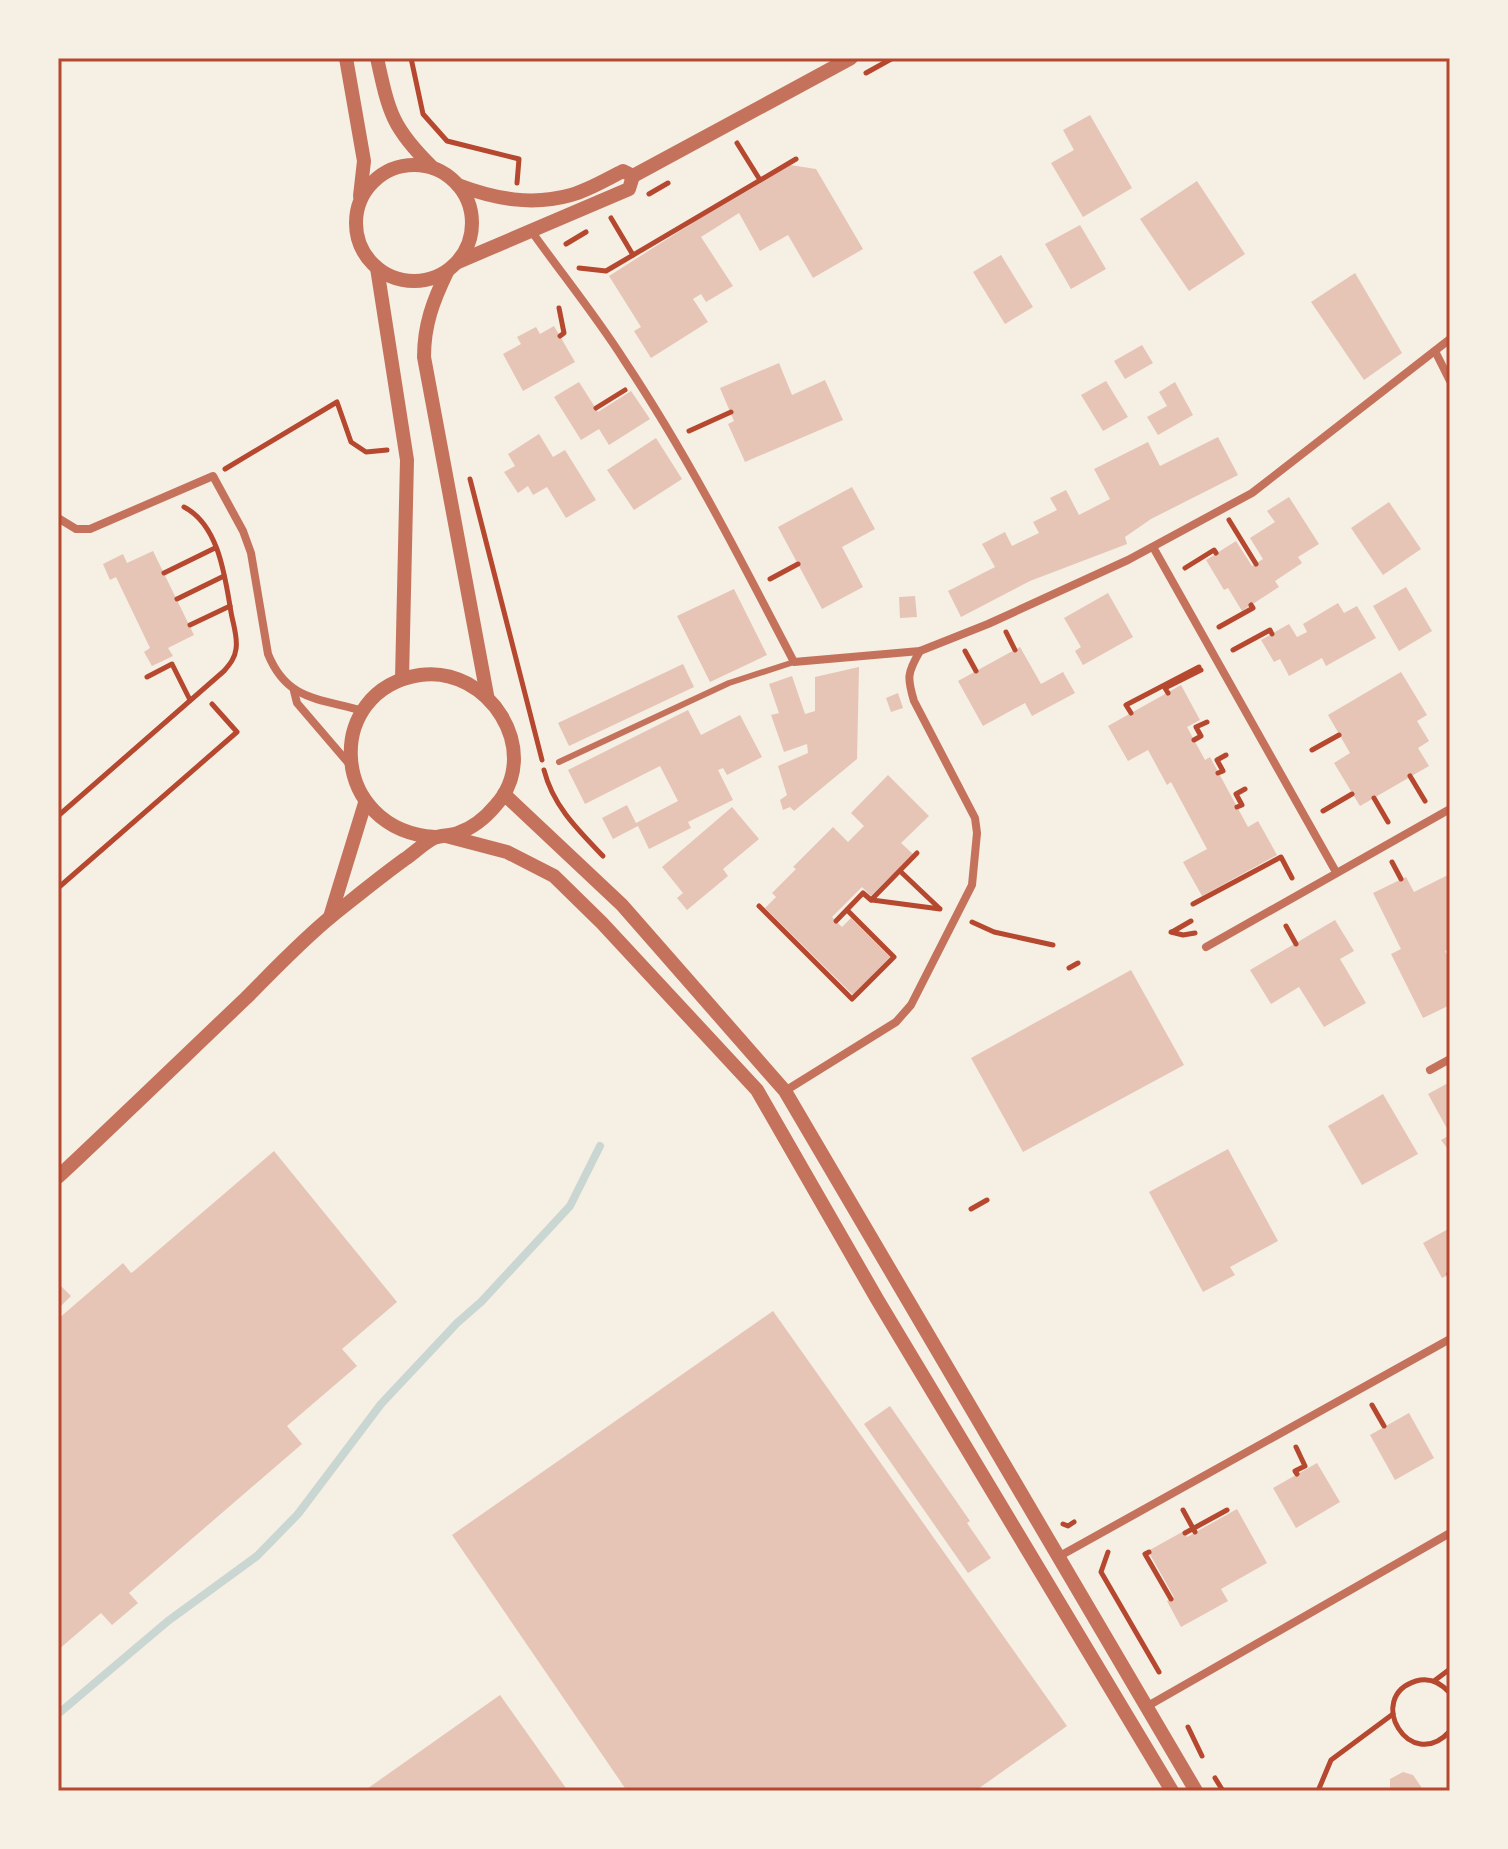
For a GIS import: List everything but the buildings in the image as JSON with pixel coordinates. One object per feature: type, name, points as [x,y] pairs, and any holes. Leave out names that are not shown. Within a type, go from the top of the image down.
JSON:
[{"type":"street","points":[[346,58],[364,161],[356,219],[357,237],[365,254],[377,268],[399,280],[411,281],[423,281],[484,249],[532,232],[629,189],[633,176],[851,58]]},
{"type":"street","points":[[377,58],[389,110],[406,142],[433,169],[458,185],[485,195],[516,201],[543,200],[572,195],[623,171],[633,176]]},
{"type":"street","points":[[360,202],[367,189],[390,170],[419,165],[433,169]]},
{"type":"street","points":[[458,185],[468,201],[472,229],[468,246],[431,305],[424,332],[424,357],[487,695]]},
{"type":"street","points":[[532,232],[623,357],[656,411],[709,501],[794,662],[920,651],[988,624],[1153,547],[1252,493],[1450,339]]},
{"type":"street","points":[[377,268],[407,460],[402,679]]},
{"type":"street","points":[[1435,351],[1450,381]]},
{"type":"street","points":[[58,518],[76,529],[90,529],[213,476],[238,520],[251,553],[268,654],[283,681],[294,691],[363,711]]},
{"type":"street","points":[[1153,547],[1336,872]]},
{"type":"street","points":[[785,1091],[896,1022],[911,1005],[972,885],[977,833],[975,818],[914,701],[908,681],[911,667],[920,651]]},
{"type":"street","points":[[58,1177],[329,918],[441,837],[459,833],[479,822],[504,794],[513,763],[512,738],[502,715],[487,695],[470,683],[447,675],[402,679],[382,691],[363,711],[354,730],[350,752],[353,778],[365,803],[398,830],[441,837],[507,852],[554,876],[602,923],[757,1090],[877,1299],[1172,1791]]},
{"type":"street","points":[[294,691],[297,703],[351,767]]},
{"type":"street","points":[[504,794],[622,905],[785,1091],[1196,1791]]},
{"type":"street","points":[[329,918],[365,803]]},
{"type":"street","points":[[1206,947],[1450,809]]},
{"type":"street","points":[[1430,1070],[1450,1059]]},
{"type":"street","points":[[1058,1557],[1450,1339]]},
{"type":"street","points":[[1146,1707],[1450,1533]]},
{"type":"lane","points":[[559,762],[729,683],[794,662]]},
{"type":"path","points":[[411,58],[423,114],[447,141],[519,159],[516,192]]},
{"type":"path","points":[[737,143],[760,180]]},
{"type":"path","points":[[578,268],[606,271],[796,159]]},
{"type":"path","points":[[610,217],[633,255]]},
{"type":"path","points":[[559,308],[564,333],[560,336]]},
{"type":"path","points":[[596,408],[629,387]]},
{"type":"path","points":[[213,476],[337,402],[351,442],[366,452],[387,450]]},
{"type":"path","points":[[688,432],[731,412]]},
{"type":"path","points":[[467,469],[550,791],[573,824],[605,857]]},
{"type":"path","points":[[58,816],[233,660],[236,640],[224,576],[215,548],[196,515],[179,505]]},
{"type":"path","points":[[1228,519],[1256,564]]},
{"type":"path","points":[[164,573],[215,548]]},
{"type":"path","points":[[1185,568],[1214,550],[1216,553]]},
{"type":"path","points":[[770,580],[798,564]]},
{"type":"path","points":[[177,599],[224,576]]},
{"type":"path","points":[[1219,627],[1253,608],[1251,605]]},
{"type":"path","points":[[190,625],[230,606]]},
{"type":"path","points":[[1233,650],[1270,630],[1272,634]]},
{"type":"path","points":[[1006,631],[1015,650]]},
{"type":"path","points":[[965,650],[976,671]]},
{"type":"path","points":[[147,677],[172,664],[190,700]]},
{"type":"path","points":[[1131,713],[1126,705],[1200,668],[1165,688],[1168,693]]},
{"type":"path","points":[[58,888],[237,732],[212,704]]},
{"type":"path","points":[[1194,740],[1201,736],[1196,727],[1207,722]]},
{"type":"path","points":[[1312,750],[1339,735]]},
{"type":"path","points":[[1218,773],[1223,771],[1217,760],[1226,755]]},
{"type":"path","points":[[1410,776],[1425,801]]},
{"type":"path","points":[[1237,807],[1242,805],[1236,794],[1245,789]]},
{"type":"path","points":[[1323,811],[1352,794]]},
{"type":"path","points":[[1374,798],[1388,822]]},
{"type":"path","points":[[871,900],[917,853]]},
{"type":"path","points":[[1193,904],[1281,857],[1292,878]]},
{"type":"path","points":[[1392,862],[1401,879]]},
{"type":"path","points":[[836,921],[863,893],[871,900],[940,909],[900,871]]},
{"type":"path","points":[[759,906],[852,999],[894,957],[847,910]]},
{"type":"path","points":[[1171,932],[1191,921]]},
{"type":"path","points":[[972,922],[994,932],[1053,945]]},
{"type":"path","points":[[1286,926],[1296,944]]},
{"type":"path","points":[[1069,968],[1078,963]]},
{"type":"path","points":[[971,1209],[987,1200]]},
{"type":"path","points":[[1372,1405],[1384,1426]]},
{"type":"path","points":[[1296,1447],[1305,1466],[1295,1471],[1297,1474]]},
{"type":"path","points":[[1183,1510],[1194,1530]]},
{"type":"path","points":[[1185,1533],[1227,1510]]},
{"type":"path","points":[[1108,1552],[1101,1572],[1159,1672]]},
{"type":"path","points":[[1149,1552],[1145,1554],[1171,1599]]},
{"type":"path","points":[[1433,1681],[1450,1669]]},
{"type":"path","points":[[1450,1693],[1433,1681],[1423,1680],[1405,1687],[1398,1695],[1393,1714],[1400,1732],[1407,1739],[1426,1744],[1444,1737],[1450,1731]]},
{"type":"path","points":[[1318,1791],[1331,1760],[1393,1714]]},
{"type":"path","points":[[1188,1727],[1206,1764]]},
{"type":"path","points":[[1444,1737],[1450,1746]]},
{"type":"path","points":[[1215,1778],[1223,1791]]},
{"type":"waterway","points":[[58,1714],[168,1621],[257,1556],[298,1514],[381,1404],[570,1206],[600,1146]]}]
